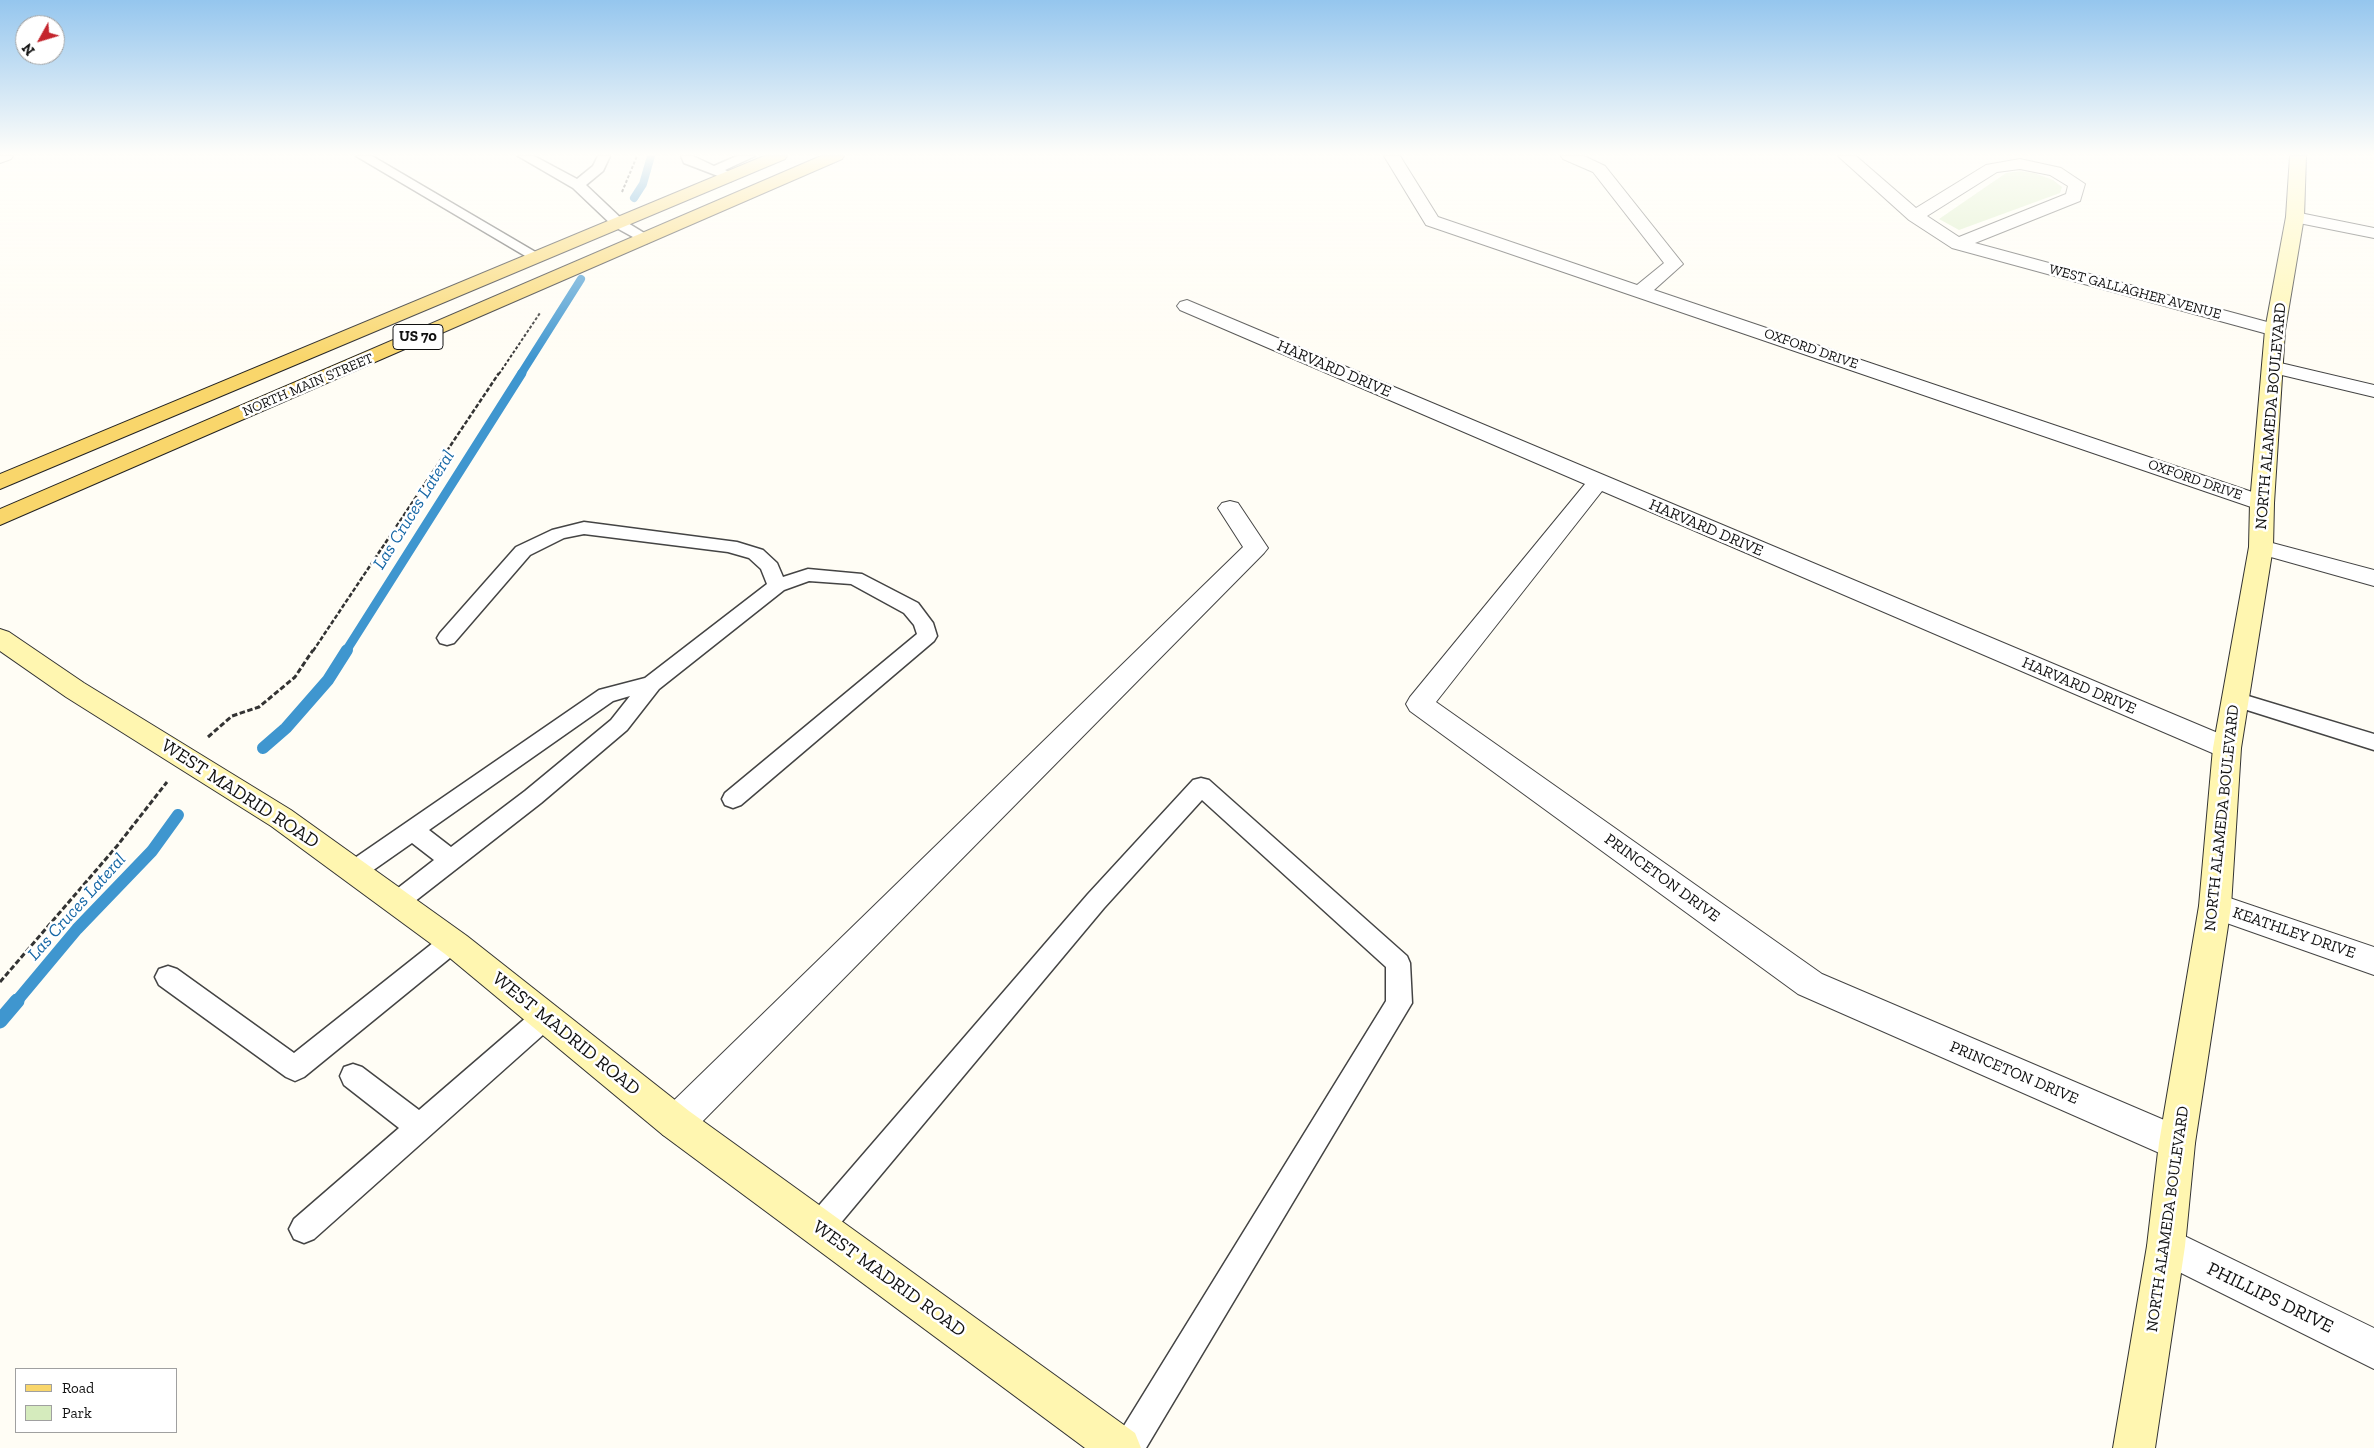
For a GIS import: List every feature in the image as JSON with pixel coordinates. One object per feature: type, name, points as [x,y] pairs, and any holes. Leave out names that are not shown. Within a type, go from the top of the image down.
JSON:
[{"type":"main road","name":"NORTH MAIN STREET","points":[[0,482],[537,257],[606,224]]},
{"type":"main road","name":"NORTH MAIN STREET","points":[[0,518],[682,224]]},
{"type":"main road","points":[[402,314],[430,332]]},
{"type":"street","name":"OXFORD DRIVE","points":[[1440,224],[2262,503]]},
{"type":"street","points":[[1641,291],[1674,264],[1642,224]]},
{"type":"street","name":"WEST GALLAGHER AVENUE","points":[[1927,224],[1958,244],[2275,330]]},
{"type":"street","points":[[1958,244],[2008,224]]},
{"type":"street","name":"NORTH ALAMEDA BOULEVARD","points":[[2134,1448],[2166,1246],[2177,1143],[2215,906],[2226,748],[2261,547],[2262,503],[2275,330],[2294,224]]},
{"type":"street","points":[[2327,224],[2374,233]]},
{"type":"street","name":"HARVARD DRIVE","points":[[1187,306],[2226,748]]},
{"type":"street","points":[[2272,367],[2374,391]]},
{"type":"street","name":"PRINCETON DRIVE","points":[[1598,482],[1420,704],[1810,984],[2177,1143]]},
{"type":"street","points":[[676,1123],[1256,548],[1230,508]]},
{"type":"street","points":[[2261,547],[2374,578]]},
{"type":"street","name":"WEST MADRID ROAD","points":[[0,638],[75,690],[281,818],[452,942],[676,1123],[1120,1448]]},
{"type":"street","name":"KEATHLEY DRIVE","points":[[2215,906],[2374,961]]},
{"type":"street","name":"PHILLIPS DRIVE","points":[[2166,1246],[2374,1349]]},
{"type":"lane","points":[[479,224],[537,257]]},
{"type":"lane","points":[[619,224],[647,239]]},
{"type":"lane","points":[[447,638],[523,551],[558,534],[584,528],[730,546],[756,554],[770,568],[777,586]]},
{"type":"lane","points":[[397,902],[533,797],[619,725],[652,684],[777,586],[808,575],[855,578],[911,608],[924,623],[928,636],[733,799]]},
{"type":"lane","points":[[354,871],[606,695],[652,684]]},
{"type":"lane","points":[[2235,699],[2374,742]]},
{"type":"lane","points":[[819,1228],[1096,901],[1201,786],[1398,963],[1399,1004],[1128,1448]]},
{"type":"lane","points":[[412,830],[451,860]]},
{"type":"lane","points":[[168,977],[295,1069],[452,942]]},
{"type":"lane","points":[[304,1229],[544,1018]]},
{"type":"lane","points":[[353,1076],[420,1127]]},
{"type":"path","points":[[0,982],[117,846],[186,758],[232,716],[259,707],[295,677],[536,322],[549,294],[537,286]]},
{"type":"green space","points":[[1947,224],[1977,224],[1959,230]]},
{"type":"waterway","name":"Las Cruces Lateral","points":[[521,374],[581,279]]},
{"type":"waterway","name":"Las Cruces Lateral","points":[[346,651],[522,373]]},
{"type":"waterway","name":"Las Cruces Lateral","points":[[263,748],[286,728],[328,680],[347,650]]},
{"type":"waterway","name":"Las Cruces Lateral","points":[[16,1002],[77,929],[152,851],[178,815]]},
{"type":"waterway","name":"Las Cruces Lateral","points":[[0,1021],[17,1001]]}]
